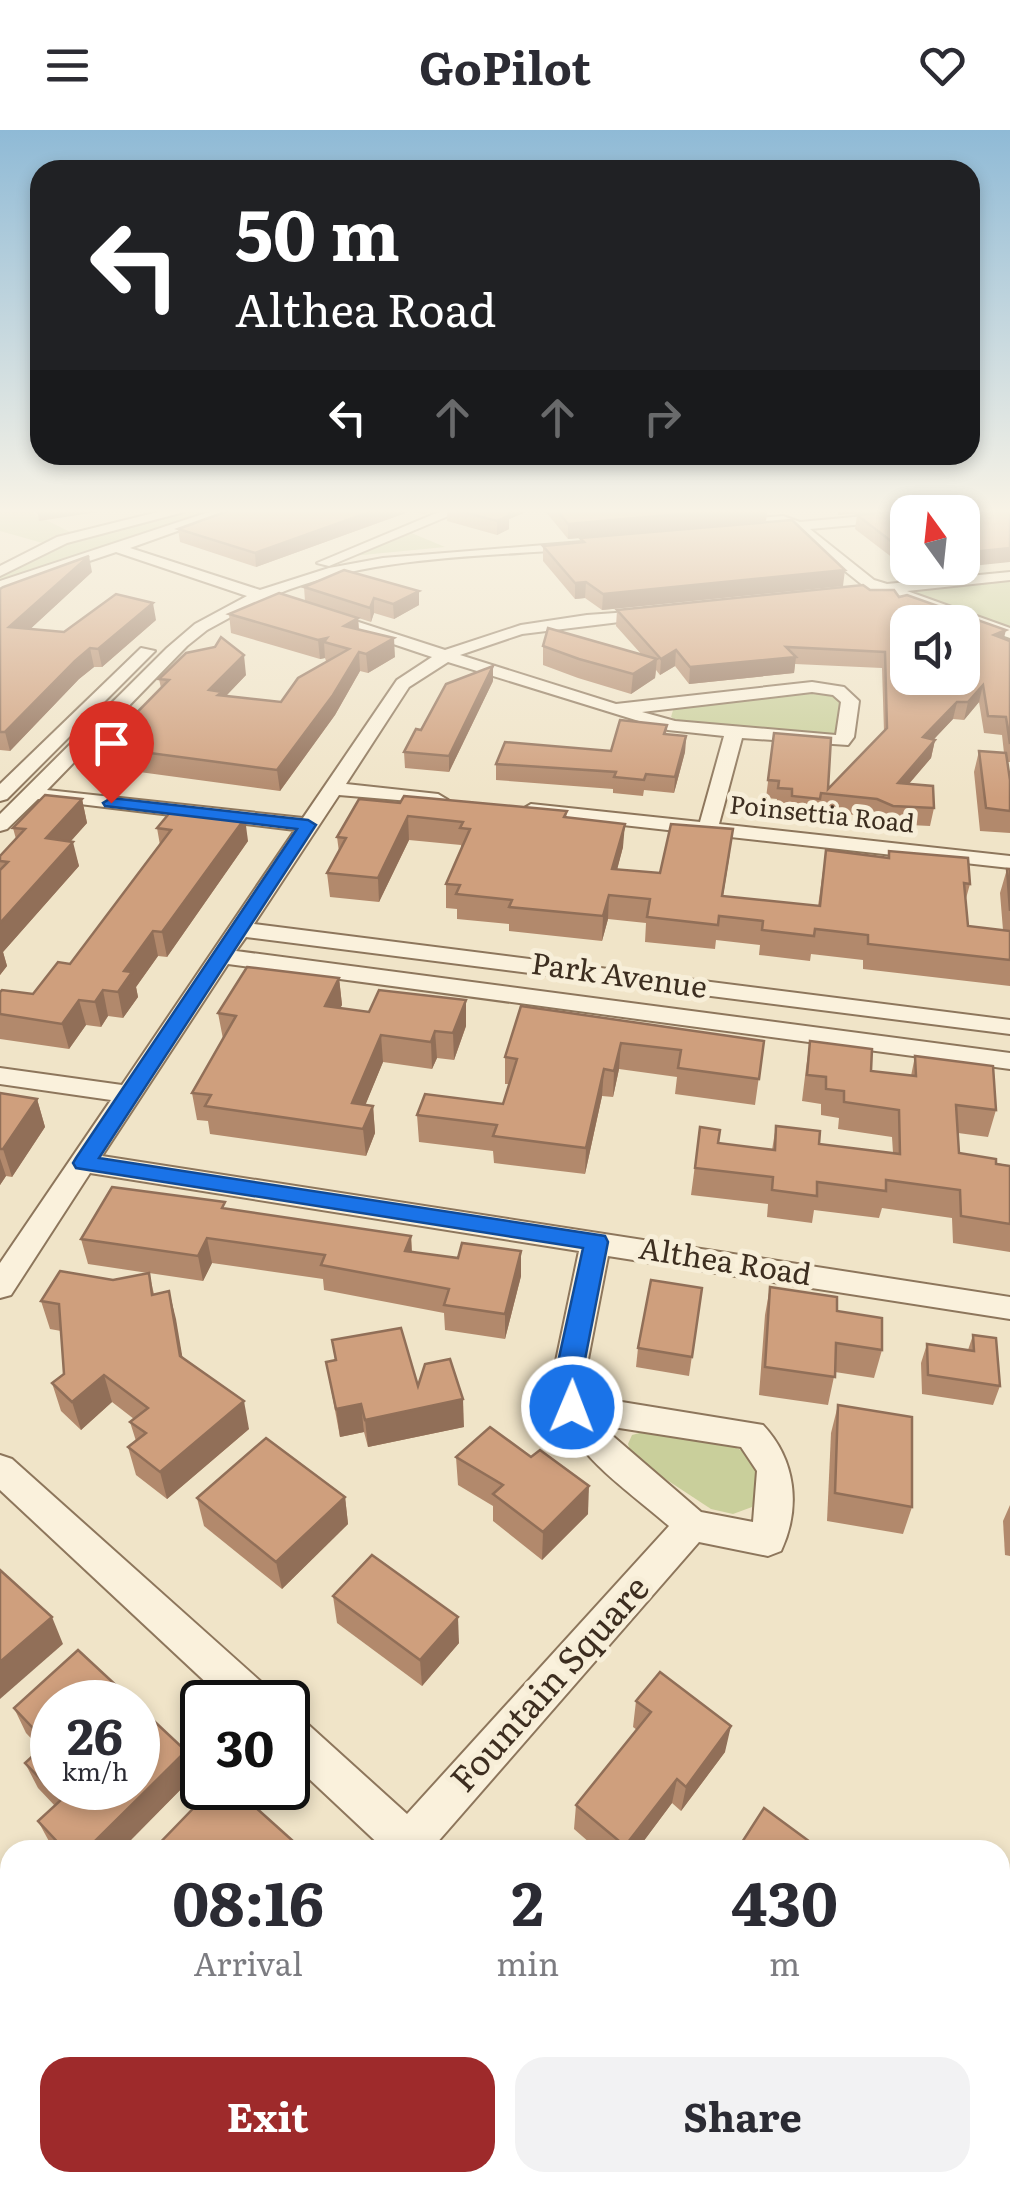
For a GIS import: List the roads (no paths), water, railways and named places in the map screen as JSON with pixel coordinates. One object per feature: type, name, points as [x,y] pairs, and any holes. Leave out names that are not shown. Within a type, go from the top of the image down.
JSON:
[{"type":"street","points":[[2,790],[158,641],[194,617],[224,605]]},
{"type":"street","points":[[0,825],[185,640],[237,605]]},
{"type":"street","points":[[287,605],[444,656],[674,726],[841,741],[846,737],[850,701],[838,691],[812,687],[619,709]]},
{"type":"street","points":[[937,605],[1010,633]]},
{"type":"street","points":[[0,1287],[403,684],[444,656],[518,630],[666,611]]},
{"type":"street","points":[[708,829],[734,733]]},
{"type":"street","points":[[330,788],[452,801]]},
{"type":"street","points":[[2,790],[308,825]]},
{"type":"street","name":"Poinsettia Road","points":[[511,808],[1010,862]]},
{"type":"street","name":"Park Avenue","points":[[237,929],[1010,1027]]},
{"type":"street","name":"Park Avenue","points":[[219,956],[1010,1061]]},
{"type":"street","points":[[0,1076],[129,1094]]},
{"type":"street","name":"Althea Road","points":[[84,1163],[1010,1308]]},
{"type":"street","points":[[572,1407],[751,1435],[770,1452],[776,1476],[768,1540],[692,1525],[590,1437],[572,1407],[567,1385],[596,1242]]},
{"type":"street","points":[[0,1469],[231,1680]]},
{"type":"street","name":"Fountain Square","points":[[418,1840],[692,1525]]},
{"type":"street","points":[[310,1753],[404,1840]]}]
